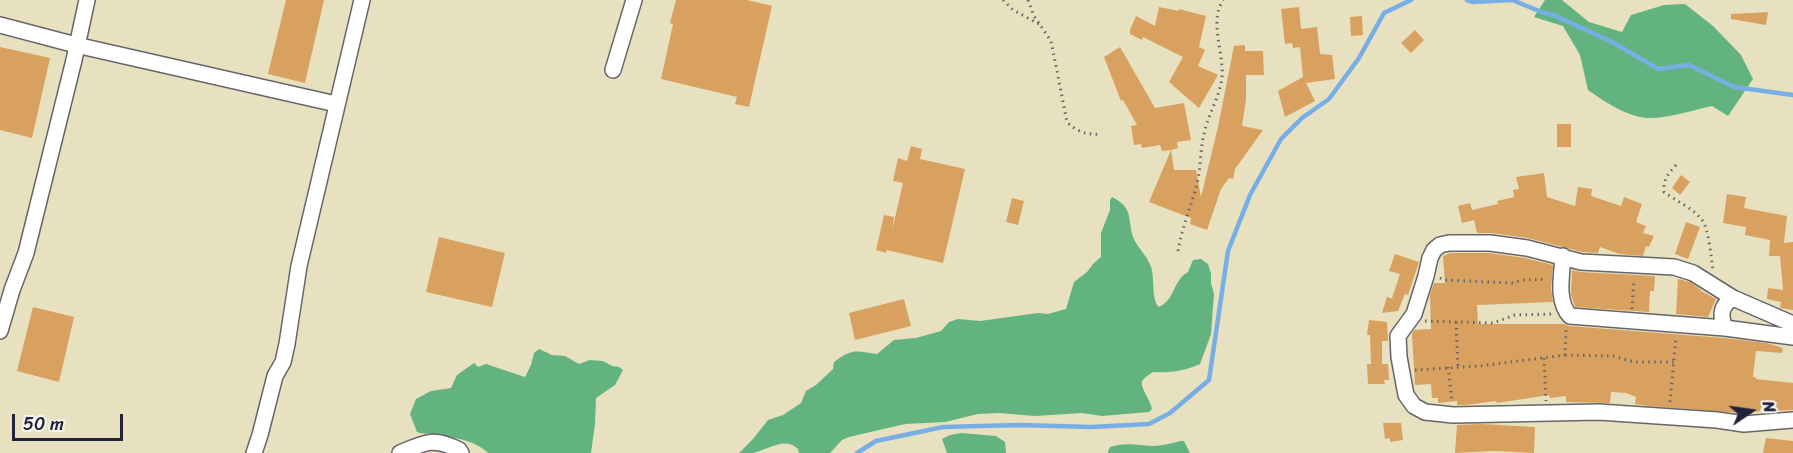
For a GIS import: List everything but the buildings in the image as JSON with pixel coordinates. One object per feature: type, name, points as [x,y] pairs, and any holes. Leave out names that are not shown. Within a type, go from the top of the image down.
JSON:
[{"type":"street","points":[[0,331],[26,253],[87,0]]},
{"type":"street","points":[[254,453],[275,376],[283,362],[299,266],[362,0]]},
{"type":"street","points":[[613,70],[634,0]]},
{"type":"street","points":[[0,25],[76,45],[336,104]]},
{"type":"street","points":[[1793,324],[1733,298],[1693,273],[1674,267],[1635,266],[1598,261],[1581,262],[1563,256],[1499,244],[1449,243],[1440,245],[1434,250],[1418,304],[1398,336],[1406,395],[1414,406],[1425,412],[1453,415],[1599,412],[1744,424],[1793,420]]},
{"type":"street","points":[[1563,256],[1561,297],[1568,313],[1793,337]]},
{"type":"street","points":[[1725,328],[1721,320],[1721,312],[1733,298]]},
{"type":"street","points":[[400,453],[428,442],[441,442],[461,453]]},
{"type":"path","points":[[1003,0],[1012,10],[1040,24]]},
{"type":"path","points":[[1028,0],[1034,16],[1051,41],[1067,122],[1081,133],[1101,134]]},
{"type":"path","points":[[1178,251],[1197,182],[1204,132],[1220,88],[1222,75],[1216,16],[1221,1]]},
{"type":"path","points":[[1676,165],[1663,183],[1664,192],[1704,221],[1714,285]]},
{"type":"path","points":[[1631,320],[1635,266]]},
{"type":"path","points":[[1427,272],[1444,280],[1513,283],[1522,280],[1562,279]]},
{"type":"path","points":[[1408,320],[1493,323],[1515,315],[1568,313],[1565,355]]},
{"type":"path","points":[[1456,322],[1458,367]]},
{"type":"path","points":[[1669,416],[1677,324]]},
{"type":"path","points":[[1401,371],[1565,355],[1613,356],[1634,362],[1674,362]]},
{"type":"path","points":[[1544,358],[1547,413]]},
{"type":"path","points":[[1448,367],[1453,415]]},
{"type":"green space","points":[[1545,0],[1562,0],[1589,22],[1622,32],[1631,15],[1664,5],[1685,4],[1713,26],[1741,55],[1753,79],[1728,116],[1712,106],[1662,117],[1647,118],[1631,114],[1609,104],[1588,90],[1580,55],[1563,26],[1534,17]]},
{"type":"green space","points":[[1112,197],[1120,202],[1128,212],[1133,236],[1151,267],[1155,299],[1159,307],[1168,300],[1179,280],[1188,272],[1193,260],[1201,259],[1208,264],[1211,274],[1214,294],[1211,334],[1200,364],[1177,371],[1153,372],[1145,378],[1142,384],[1152,409],[1149,412],[1102,416],[1082,413],[1035,416],[978,414],[945,422],[905,424],[849,437],[842,440],[830,453],[799,453],[793,445],[782,444],[753,453],[739,453],[768,420],[783,415],[801,403],[806,391],[816,385],[833,369],[834,362],[846,354],[859,352],[877,354],[894,340],[916,338],[941,331],[949,322],[958,319],[980,321],[1038,313],[1048,314],[1066,309],[1074,282],[1101,257],[1101,233],[1110,210]]},
{"type":"green space","points":[[539,349],[552,355],[565,356],[579,364],[590,360],[603,361],[623,370],[615,385],[596,398],[591,453],[488,453],[465,441],[417,432],[410,414],[416,399],[431,391],[451,388],[457,375],[474,363],[478,367],[486,364],[525,377],[534,353]]},
{"type":"green space","points":[[961,433],[996,436],[1005,442],[1006,453],[947,453],[942,439]]},
{"type":"green space","points":[[1184,441],[1190,453],[1108,453],[1110,447],[1121,445],[1156,446]]},
{"type":"waterway","points":[[857,453],[876,441],[943,427],[1020,425],[1091,427],[1149,424],[1170,413],[1209,380],[1228,251],[1250,195],[1281,139],[1302,118],[1329,99],[1359,58],[1384,13],[1411,0]]},
{"type":"waterway","points":[[1467,0],[1473,2],[1512,0],[1556,16],[1614,43],[1658,69],[1689,65],[1734,87],[1793,95]]}]
